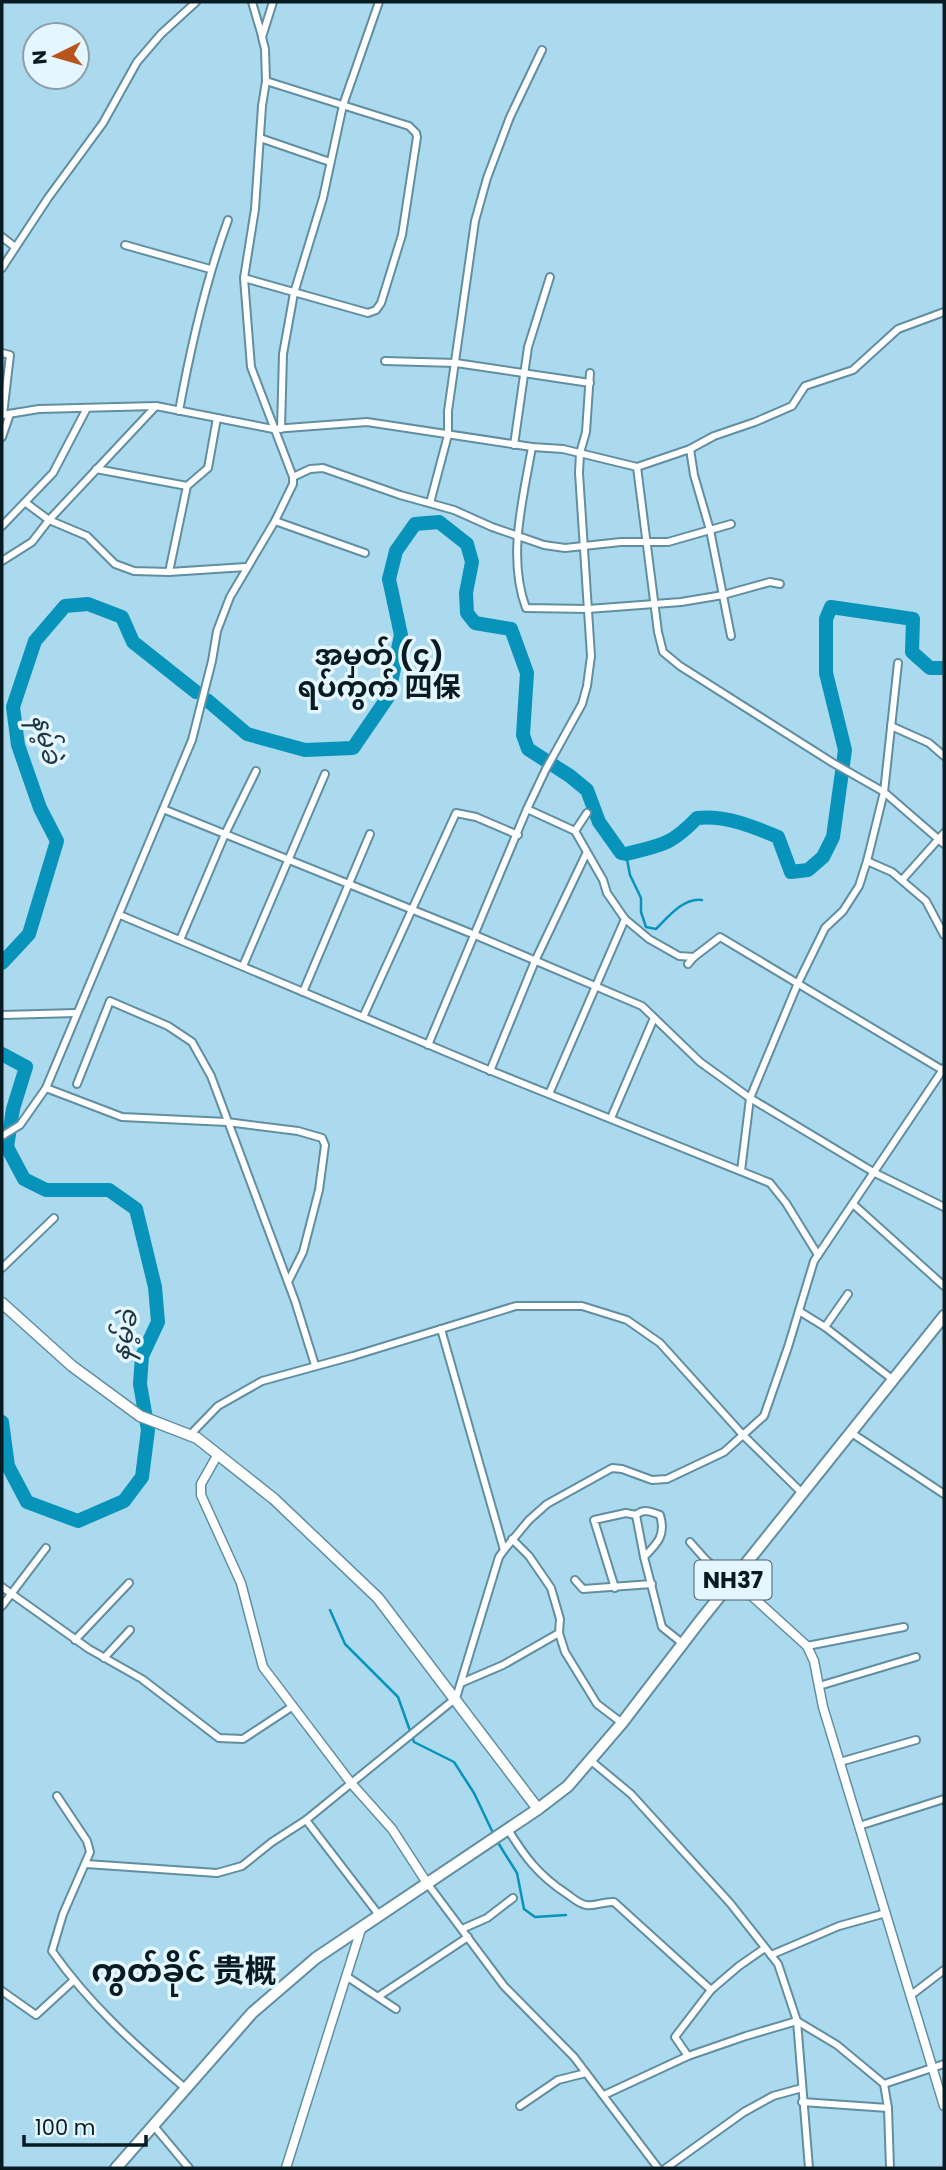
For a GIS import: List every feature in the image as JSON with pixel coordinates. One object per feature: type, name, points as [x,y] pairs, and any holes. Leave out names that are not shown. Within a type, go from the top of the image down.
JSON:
[{"type":"highway","name":"NH37","points":[[116,2168],[252,2013],[316,1958],[568,1786],[622,1723],[682,1643],[944,1316]]},
{"type":"main road","points":[[2,1303],[72,1366],[140,1416],[190,1435],[274,1499],[378,1598],[538,1809]]},
{"type":"street","points":[[2,268],[103,123],[137,62],[160,34],[196,2]]},
{"type":"street","points":[[2,1136],[20,1125],[46,1088],[192,740],[217,631],[230,597],[290,493],[293,477],[277,429],[251,367],[247,335],[244,278],[255,209],[266,81],[265,49],[252,2]]},
{"type":"street","points":[[262,37],[272,2]]},
{"type":"street","points":[[277,429],[283,354],[294,293],[323,198],[343,106],[379,2]]},
{"type":"street","points":[[430,503],[448,435],[448,411],[475,221],[487,178],[510,117],[541,50]]},
{"type":"street","points":[[244,278],[369,313],[376,310],[381,303],[402,235],[416,133],[409,126],[266,81]]},
{"type":"street","points":[[260,138],[330,162]]},
{"type":"street","points":[[179,411],[192,334],[210,269],[228,220]]},
{"type":"street","points":[[2,237],[15,247]]},
{"type":"street","points":[[125,245],[210,269]]},
{"type":"street","points":[[514,445],[528,347],[550,277]]},
{"type":"street","points":[[5,415],[39,409],[156,406],[277,429],[367,422],[580,453],[637,467],[690,449],[714,436],[792,406],[805,386],[853,370],[898,329],[944,312]]},
{"type":"street","points":[[2,353],[10,355],[11,364],[2,437]]},
{"type":"street","points":[[385,361],[456,363],[590,383]]},
{"type":"street","points":[[428,1045],[527,809],[582,704],[587,686],[591,656],[579,473],[580,453],[586,432],[590,373]]},
{"type":"street","points":[[3,560],[32,542],[49,520],[156,406]]},
{"type":"street","points":[[2,526],[53,472],[87,408]]},
{"type":"street","points":[[169,572],[187,486],[208,468],[217,418]]},
{"type":"street","points":[[532,447],[517,536],[520,592],[526,608],[588,609],[654,604],[723,595],[769,582],[780,584]]},
{"type":"street","points":[[690,449],[694,475],[710,530],[731,636]]},
{"type":"street","points":[[637,467],[654,604],[663,652],[680,666],[833,763],[884,792],[941,842]]},
{"type":"street","points":[[293,477],[310,469],[323,468],[454,510],[544,545],[668,542],[731,524]]},
{"type":"street","points":[[96,469],[187,486]]},
{"type":"street","points":[[26,503],[49,520],[88,536],[115,564],[134,570],[169,572],[246,567]]},
{"type":"street","points":[[275,522],[365,553]]},
{"type":"street","points":[[741,1171],[750,1098],[798,983],[825,928],[843,911],[859,886],[867,861],[884,792],[898,663]]},
{"type":"street","points":[[891,726],[929,743],[944,756]]},
{"type":"street","points":[[180,940],[225,834],[256,771]]},
{"type":"street","points":[[243,966],[325,774]]},
{"type":"street","points":[[163,809],[475,935],[642,1006],[701,1062],[750,1098],[874,1173],[944,1207]]},
{"type":"street","points":[[527,809],[575,831],[603,880],[607,893],[625,919],[669,951],[679,956],[694,957]]},
{"type":"street","points":[[363,1017],[456,813],[476,817],[518,835]]},
{"type":"street","points":[[575,831],[587,813]]},
{"type":"street","points":[[902,880],[941,842],[944,833]]},
{"type":"street","points":[[303,992],[370,834]]},
{"type":"street","points":[[489,1071],[535,961],[586,854]]},
{"type":"street","points":[[867,861],[892,872],[926,901],[944,935]]},
{"type":"street","points":[[120,915],[489,1071],[770,1182],[818,1255]]},
{"type":"street","points":[[550,1094],[625,919]]},
{"type":"street","points":[[86,1864],[218,1873],[242,1866],[306,1820],[456,1698],[499,1557],[528,1520],[547,1504],[612,1468],[660,1481],[724,1451],[764,1416],[818,1255],[944,1069],[720,937],[688,964]]},
{"type":"street","points":[[77,1084],[110,1001],[168,1026],[192,1042],[211,1076],[316,1365]]},
{"type":"street","points":[[2,1015],[76,1013]]},
{"type":"street","points":[[611,1118],[654,1018]]},
{"type":"street","points":[[46,1088],[122,1117],[227,1122],[298,1131],[322,1138],[325,1145],[319,1190],[303,1252],[288,1282]]},
{"type":"street","points":[[853,1204],[944,1286]]},
{"type":"street","points":[[2,1268],[54,1218]]},
{"type":"street","points":[[825,1327],[848,1294]]},
{"type":"street","points":[[190,1435],[218,1406],[262,1381],[516,1306],[582,1306],[627,1320],[660,1343],[743,1435],[802,1493]]},
{"type":"street","points":[[799,1311],[825,1327],[892,1379]]},
{"type":"street","points":[[441,1329],[504,1550]]},
{"type":"street","points":[[850,1432],[944,1494]]},
{"type":"street","points":[[218,1454],[201,1485],[201,1495],[241,1583],[263,1667],[351,1783],[392,1829],[427,1883],[504,1986],[574,2057],[655,2167]]},
{"type":"street","points":[[636,1516],[640,1512],[648,1511],[660,1515],[663,1524],[661,1539],[644,1557]]},
{"type":"street","points":[[615,1588],[594,1520],[626,1513],[636,1516]]},
{"type":"street","points":[[636,1516],[662,1627],[682,1643]]},
{"type":"street","points":[[512,1539],[529,1556],[551,1588],[560,1619],[559,1633],[565,1652],[597,1704],[622,1723]]},
{"type":"street","points":[[690,1542],[705,1559],[807,1646],[814,1661],[840,1762],[944,2106]]},
{"type":"street","points":[[2,1606],[46,1548]]},
{"type":"street","points":[[575,1580],[583,1589],[652,1584]]},
{"type":"street","points":[[75,1640],[129,1583]]},
{"type":"street","points":[[2,1587],[75,1640],[142,1679],[219,1738],[243,1739],[293,1706]]},
{"type":"street","points":[[807,1646],[904,1627]]},
{"type":"street","points":[[104,1658],[130,1630]]},
{"type":"street","points":[[461,1684],[559,1633]]},
{"type":"street","points":[[819,1686],[916,1657]]},
{"type":"street","points":[[840,1762],[916,1740]]},
{"type":"street","points":[[590,1760],[631,1794],[730,1903],[778,1964],[797,2021],[808,2168]]},
{"type":"street","points":[[57,1796],[87,1841],[90,1852],[63,1914],[51,1951],[73,1981],[137,2047],[185,2088]]},
{"type":"street","points":[[859,1826],[944,1799]]},
{"type":"street","points":[[306,1820],[379,1915]]},
{"type":"street","points":[[507,1828],[530,1864],[549,1882],[583,1905],[614,1902],[712,1990]]},
{"type":"street","points":[[462,1929],[486,1918],[513,1898]]},
{"type":"street","points":[[771,1955],[839,1926],[886,1913]]},
{"type":"street","points":[[286,2168],[362,1926]]},
{"type":"street","points":[[379,1996],[468,1937]]},
{"type":"street","points":[[688,2056],[676,2037],[712,1990],[765,1948]]},
{"type":"street","points":[[911,1996],[944,1970]]},
{"type":"street","points":[[346,1976],[396,2009]]},
{"type":"street","points":[[2,1992],[36,2015],[73,1981]]},
{"type":"street","points":[[604,2095],[688,2056],[797,2021],[837,2045],[884,2084],[888,2108],[890,2168]]},
{"type":"street","points":[[884,2084],[944,2064]]},
{"type":"street","points":[[520,2106],[558,2080],[586,2073]]},
{"type":"street","points":[[666,2168],[744,2112],[773,2096],[802,2088]]},
{"type":"street","points":[[803,2102],[888,2108]]},
{"type":"street","points":[[153,2126],[189,2168]]},
{"type":"waterway","points":[[207,700],[247,734],[305,750],[353,748],[388,697],[401,635],[389,579],[396,551],[415,524],[439,522],[467,544],[472,562],[466,593],[467,613],[475,623],[511,629],[527,673],[523,735],[528,749],[587,790],[599,822],[621,853],[648,849],[664,843],[697,818],[718,818],[748,825],[778,837],[791,872],[808,870],[823,857],[833,837],[845,750],[826,673],[826,619],[831,607],[913,619],[912,652],[930,668],[944,668]]},
{"type":"waterway","name":"နမ့်ခဲ","points":[[2,963],[29,934],[57,841],[40,808],[18,745],[13,707],[35,641],[65,606],[88,604],[122,617],[133,642],[196,692]]},
{"type":"waterway","points":[[626,854],[630,875],[641,898],[641,912],[646,927],[656,929],[683,905],[702,900]]},
{"type":"waterway","name":"နမ့်ခဲ","points":[[2,1054],[26,1067],[13,1109],[7,1147],[24,1179],[46,1190],[109,1190],[136,1209],[155,1287],[158,1322],[142,1356],[140,1384],[148,1430],[142,1477],[124,1501],[78,1521],[27,1502],[8,1466],[2,1422]]},
{"type":"waterway","points":[[330,1610],[345,1644],[398,1697],[414,1742],[454,1762],[474,1793],[494,1835]]},
{"type":"waterway","points":[[497,1841],[517,1873],[524,1909],[535,1917],[566,1915]]},
{"type":"district","name":"အမှတ် (၄) ရပ်ကွက် 四保","points":[[379,671]]},
{"type":"district","name":"ကွတ်ခိုင် 贵概","points":[[184,1970]]}]
